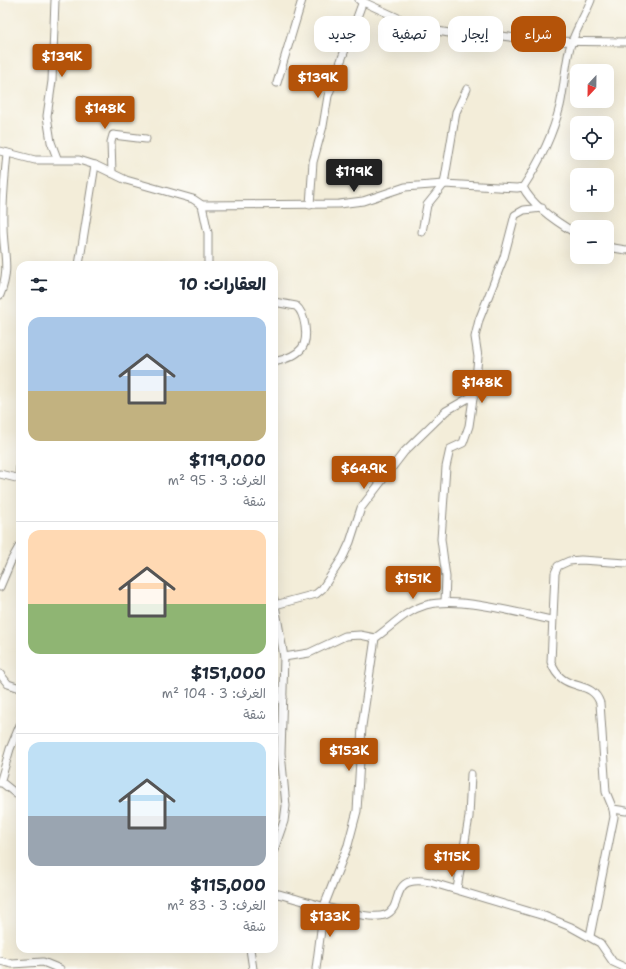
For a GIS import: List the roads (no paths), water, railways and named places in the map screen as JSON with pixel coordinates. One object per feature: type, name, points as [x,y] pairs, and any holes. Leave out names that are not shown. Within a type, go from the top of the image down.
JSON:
[{"type":"street","points":[[55,0],[52,81],[47,116],[51,142],[57,158]]},
{"type":"street","points":[[277,83],[302,0]]},
{"type":"street","points":[[523,187],[544,150],[559,108],[569,50],[591,0]]},
{"type":"street","points":[[310,205],[313,162],[325,117],[328,96],[361,1],[420,28],[449,33],[479,33],[539,41],[626,42]]},
{"type":"street","points":[[422,232],[427,205],[444,184],[456,112],[467,89]]},
{"type":"street","points":[[112,173],[111,142],[114,135],[146,139]]},
{"type":"street","points":[[0,296],[6,281],[7,269],[3,224],[4,152],[35,160],[57,158],[79,160],[95,165],[126,180],[173,192],[193,199],[202,205],[310,205],[363,202],[405,187],[444,184],[482,188],[523,187]]},
{"type":"street","points":[[80,261],[95,165]]},
{"type":"street","points":[[523,187],[529,197],[570,229]]},
{"type":"street","points":[[202,205],[208,233],[208,261]]},
{"type":"street","points":[[444,602],[446,577],[441,539],[446,467],[450,449],[462,444],[470,426],[478,357],[476,337],[479,320],[504,257],[515,215],[524,210],[542,208]]},
{"type":"street","points":[[614,248],[626,250]]},
{"type":"street","points":[[278,303],[296,306],[302,314],[305,322],[304,342],[302,348],[294,354],[278,360]]},
{"type":"street","points":[[278,601],[316,594],[322,589],[347,550],[361,508],[404,452],[446,410],[474,395]]},
{"type":"street","points":[[0,474],[16,478]]},
{"type":"street","points":[[0,587],[10,561],[16,551]]},
{"type":"street","points":[[590,936],[611,836],[613,809],[606,792],[600,703],[594,692],[562,680],[556,674],[551,662],[555,573],[558,566],[569,561],[581,560],[626,563]]},
{"type":"street","points":[[316,969],[324,906],[354,826],[358,800],[362,726],[375,638],[404,615],[426,605],[444,602],[482,606],[552,620]]},
{"type":"street","points":[[278,620],[284,656],[282,753],[286,806],[284,821],[278,838]]},
{"type":"street","points":[[284,656],[309,653],[345,636],[360,635],[375,638]]},
{"type":"street","points":[[0,674],[8,684],[16,687]]},
{"type":"street","points":[[278,697],[283,696]]},
{"type":"street","points":[[16,735],[0,782],[16,794]]},
{"type":"street","points":[[457,889],[469,817],[471,774]]},
{"type":"street","points":[[613,809],[626,810]]},
{"type":"street","points":[[278,894],[351,913],[380,916],[391,910],[402,885],[410,881],[420,880],[430,882],[544,916],[590,936],[600,943],[612,966],[626,968]]},
{"type":"street","points":[[251,953],[253,969]]},
{"type":"street","points":[[0,961],[12,964],[43,962],[60,969]]}]
